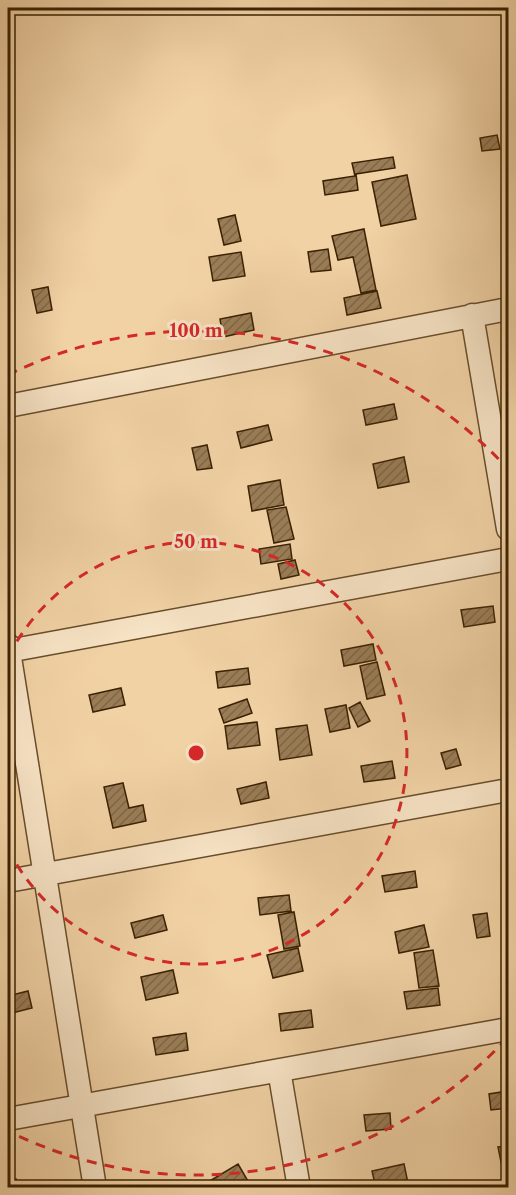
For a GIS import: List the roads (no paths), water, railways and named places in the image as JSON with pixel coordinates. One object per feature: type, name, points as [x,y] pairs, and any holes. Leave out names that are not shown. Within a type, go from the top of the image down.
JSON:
[{"type":"street","points":[[8,406],[508,309]]},
{"type":"street","points":[[472,315],[508,529]]},
{"type":"street","points":[[95,1188],[8,649],[508,559]]},
{"type":"street","points":[[8,881],[508,790]]},
{"type":"street","points":[[8,1119],[508,1029]]},
{"type":"street","points":[[279,1070],[299,1188]]}]
